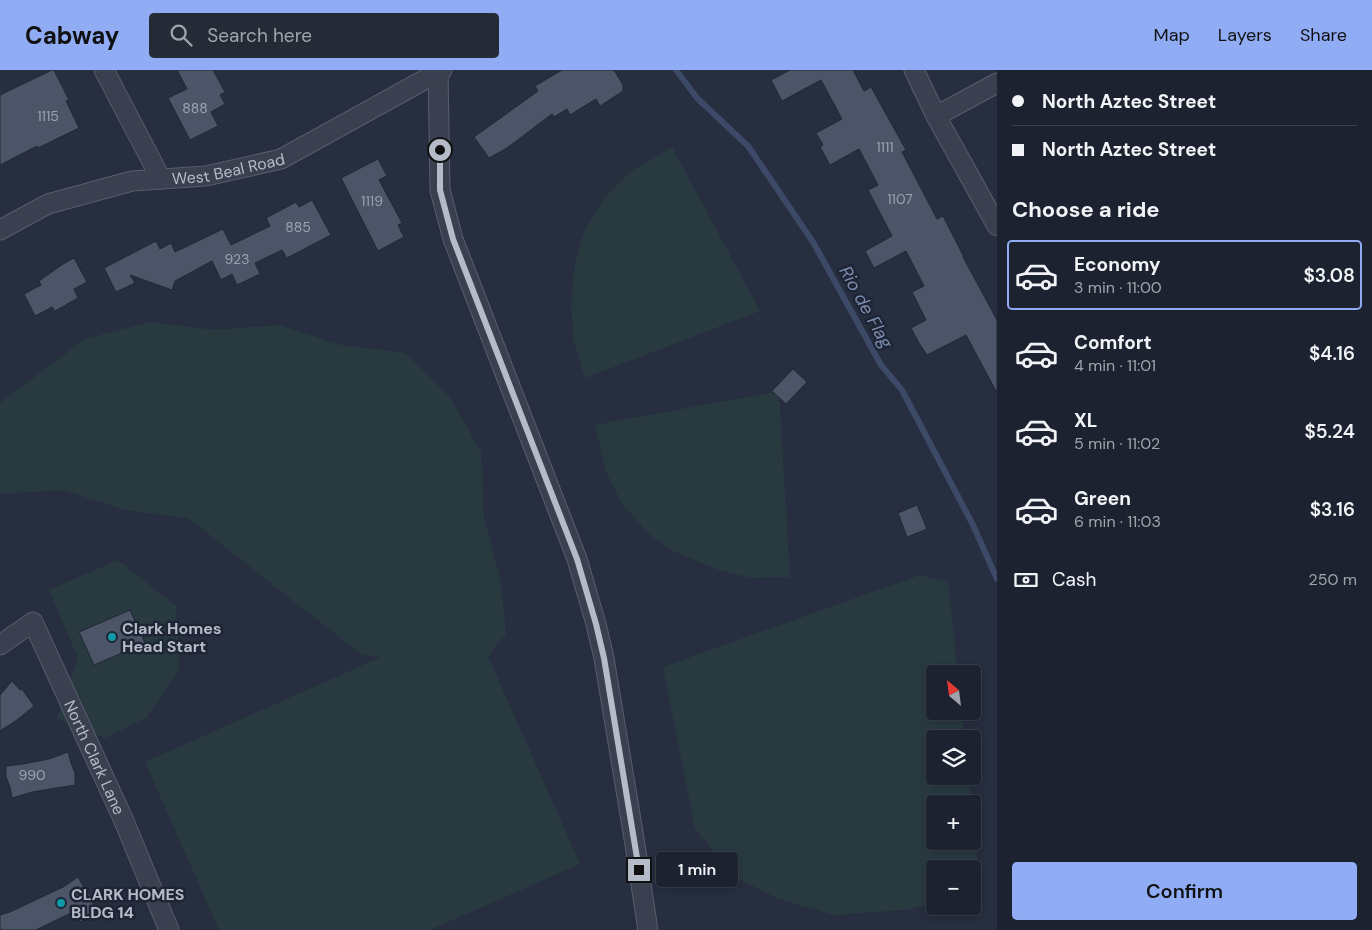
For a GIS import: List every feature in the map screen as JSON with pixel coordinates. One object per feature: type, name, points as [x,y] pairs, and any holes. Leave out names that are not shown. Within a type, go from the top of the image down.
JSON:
[{"type":"street","points":[[104,70],[162,179]]},
{"type":"street","points":[[914,70],[936,116],[997,226]]},
{"type":"street","points":[[439,71],[440,190],[453,239],[577,559],[596,624],[604,658],[648,930]]},
{"type":"street","name":"West Beal Road","points":[[0,230],[48,204],[132,181],[206,176],[280,159],[439,71]]},
{"type":"street","points":[[936,116],[997,83]]},
{"type":"street","name":"North Clark Lane","points":[[0,645],[33,622],[124,821],[169,930]]},
{"type":"shaded area","points":[[672,147],[760,311],[585,378],[574,342],[571,306],[575,262],[584,231],[605,197],[631,171]]},
{"type":"shaded area","points":[[151,322],[215,330],[280,325],[341,345],[405,353],[450,397],[481,452],[484,517],[501,583],[506,634],[488,656],[580,864],[430,930],[219,930],[145,762],[381,657],[362,655],[188,518],[125,510],[63,490],[0,494],[0,403],[85,339]]},
{"type":"shaded area","points":[[779,391],[790,577],[751,578],[716,569],[675,552],[649,534],[622,504],[606,472],[595,425]]},
{"type":"shaded area","points":[[118,560],[176,606],[179,670],[147,717],[105,738],[57,719],[78,658],[49,590]]},
{"type":"shaded area","points":[[920,575],[948,582],[957,665],[926,665],[926,720],[963,720],[964,730],[926,730],[926,785],[970,785],[971,795],[926,795],[926,850],[977,850],[978,860],[926,860],[926,905],[904,910],[833,915],[777,898],[739,879],[695,829],[663,667]]},
{"type":"building","points":[[54,70],[69,100],[66,101],[79,128],[38,148],[37,146],[0,165],[0,95]]},
{"type":"building","points":[[177,70],[213,70],[225,92],[220,95],[225,104],[211,112],[218,126],[190,140],[168,98],[187,89]]},
{"type":"building","points":[[562,70],[614,70],[623,85],[623,91],[600,106],[596,99],[570,115],[567,109],[554,117],[552,114],[507,148],[489,158],[474,137],[538,91],[535,86]]},
{"type":"building","points":[[790,70],[853,70],[864,91],[871,87],[906,150],[902,152],[937,219],[943,216],[997,320],[997,393],[966,335],[927,355],[919,343],[911,328],[926,320],[912,292],[924,286],[906,251],[874,268],[865,251],[892,236],[868,190],[878,185],[859,149],[830,165],[820,147],[823,145],[816,133],[842,119],[821,80],[782,101],[771,80]]},
{"type":"building","points":[[378,159],[387,176],[379,180],[402,223],[398,225],[404,237],[378,251],[341,178]]},
{"type":"building","points":[[312,200],[331,235],[287,258],[282,250],[255,263],[260,274],[237,285],[232,274],[221,280],[212,261],[175,281],[172,290],[130,275],[135,283],[116,292],[104,268],[156,241],[160,249],[171,243],[175,252],[223,229],[231,245],[270,226],[266,218],[296,202],[299,207]]},
{"type":"building","points":[[74,258],[87,282],[74,289],[78,298],[55,311],[52,307],[35,316],[24,294],[41,285],[39,281]]},
{"type":"building","points":[[793,369],[807,382],[786,404],[772,391]]},
{"type":"building","points":[[917,505],[927,529],[907,537],[898,513]]},
{"type":"building","name":"Clark Homes Head Start","points":[[130,610],[145,643],[94,665],[79,632]]},
{"type":"building","points":[[12,681],[20,690],[22,689],[34,706],[0,731],[0,695]]},
{"type":"building","points":[[68,752],[75,773],[75,785],[32,792],[12,798],[6,777],[6,766],[49,759]]},
{"type":"building","name":"CLARK HOMES BLDG 14","points":[[78,877],[90,895],[97,914],[80,922],[75,911],[36,930],[0,930],[0,915],[63,887]]},
{"type":"waterway","name":"Rio de Flag","points":[[676,70],[697,98],[748,146],[813,242],[881,365],[902,390],[973,525],[997,579]]},
{"type":"place","name":"Clark Homes Head Start","points":[[112,637]]},
{"type":"place","name":"CLARK HOMES BLDG 14","points":[[61,903]]},
{"type":"route","points":[[440,150],[440,190],[453,239],[577,559],[596,624],[604,658],[639,870]]}]
